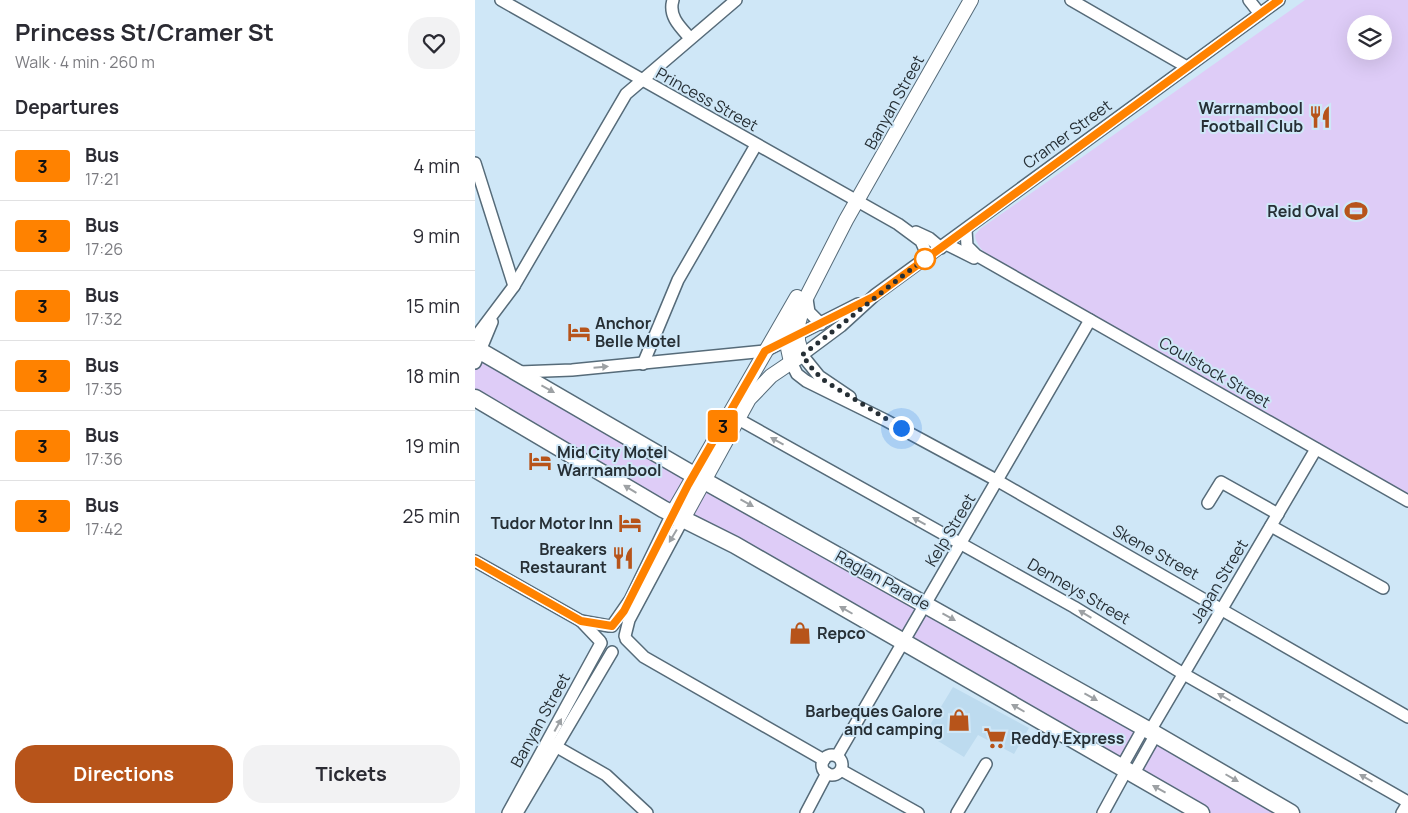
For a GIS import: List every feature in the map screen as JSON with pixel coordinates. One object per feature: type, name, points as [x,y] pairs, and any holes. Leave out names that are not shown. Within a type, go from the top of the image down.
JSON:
[{"type":"highway","name":"Raglan Parade","points":[[476,350],[1150,730],[1291,813]]},
{"type":"highway","points":[[475,398],[678,516],[735,545],[1201,813]]},
{"type":"main road","name":"Banyan Street","points":[[796,358],[792,338],[800,313],[802,296],[858,201],[971,0]]},
{"type":"main road","points":[[678,516],[734,417],[762,357],[802,296]]},
{"type":"main road","points":[[762,357],[763,369],[768,379]]},
{"type":"main road","points":[[734,417],[768,379],[796,358]]},
{"type":"street","name":"Princess Street","points":[[501,0],[756,145],[898,224],[943,246]]},
{"type":"street","points":[[673,0],[671,9],[674,19],[690,38]]},
{"type":"street","points":[[476,350],[495,313],[515,286],[619,105],[640,80],[735,0]]},
{"type":"street","points":[[1071,0],[1187,67]]},
{"type":"street","points":[[1249,0],[1260,14]]},
{"type":"street","name":"Cramer Street","points":[[796,358],[841,326],[875,296],[1279,0]]},
{"type":"street","points":[[643,364],[677,280],[756,145]]},
{"type":"street","points":[[475,163],[515,286]]},
{"type":"street","name":"Princess Street","points":[[898,224],[921,241],[928,257]]},
{"type":"street","name":"Coulstock Street","points":[[966,230],[966,242],[969,249],[1005,273],[1408,500]]},
{"type":"street","name":"Coulstock Street","points":[[943,246],[1005,273]]},
{"type":"street","points":[[802,296],[809,312],[821,324]]},
{"type":"street","name":"Cramer Street","points":[[792,338],[875,296]]},
{"type":"street","name":"Kelp Street","points":[[837,756],[902,642],[962,544],[1090,320]]},
{"type":"street","points":[[517,372],[643,364],[735,355],[762,357],[792,338]]},
{"type":"street","name":"Skene Street","points":[[796,358],[797,374],[806,380],[998,481],[1222,608],[1408,717]]},
{"type":"street","name":"Skene Street","points":[[796,358],[819,376],[885,420]]},
{"type":"street","name":"Skene Street","points":[[768,379],[786,373],[806,380]]},
{"type":"street","name":"Denneys Street","points":[[734,417],[1074,607],[1182,673],[1408,802]]},
{"type":"street","name":"Japan Street","points":[[1103,813],[1182,673],[1316,449]]},
{"type":"street","points":[[1209,503],[1221,482],[1278,514]]},
{"type":"street","points":[[600,642],[601,632],[611,626],[630,600],[678,516]]},
{"type":"street","points":[[615,651],[623,646],[629,620],[678,516]]},
{"type":"street","points":[[1271,526],[1383,588]]},
{"type":"street","points":[[475,561],[581,621],[605,649],[644,657]]},
{"type":"street","points":[[581,621],[611,626],[622,630],[625,637],[644,657],[824,760]]},
{"type":"street","name":"Banyan Street","points":[[517,813],[553,744],[600,642]]},
{"type":"street","name":"Banyan Street","points":[[508,813],[615,651]]},
{"type":"street","points":[[553,744],[607,775],[647,813]]},
{"type":"street","points":[[827,774],[823,769],[824,760],[828,756],[837,756],[841,760],[841,770]]},
{"type":"street","points":[[957,813],[986,764]]},
{"type":"street","points":[[827,774],[836,774],[841,770]]},
{"type":"street","points":[[841,770],[918,813]]},
{"type":"street","points":[[807,813],[827,774]]},
{"type":"street","points":[[1402,813],[1408,802]]},
{"type":"shaded area","points":[[1305,0],[1408,0],[1408,497],[1009,270],[983,251],[976,241],[975,235],[980,229]]},
{"type":"shaded area","points":[[475,348],[1291,813],[1201,813],[475,398]]},
{"type":"shaded area","points":[[953,687],[1029,728],[1014,754],[978,735],[964,757],[925,733]]},
{"type":"bus line","name":"3","points":[[475,561],[581,621],[612,626],[624,611],[667,523],[765,351],[875,296],[1279,0]]},
{"type":"place","name":"Warrnambool Football Club","points":[[1320,117]]},
{"type":"place","name":"Reid Oval","points":[[1356,211]]},
{"type":"place","name":"Anchor Belle Motel","points":[[579,332]]},
{"type":"place","name":"Mid City Motel Warrnambool","points":[[540,461]]},
{"type":"place","name":"Tudor Motor Inn","points":[[630,523]]},
{"type":"place","name":"Breakers Restaurant","points":[[623,558]]},
{"type":"place","name":"Repco","points":[[800,633]]},
{"type":"place","name":"Barbeques Galore and camping","points":[[959,720]]},
{"type":"place","name":"Reddy Express","points":[[995,738]]},
{"type":"route","points":[[901,428],[885,420],[825,381],[814,371],[802,355],[841,326],[875,296],[928,257],[925,259]]}]
